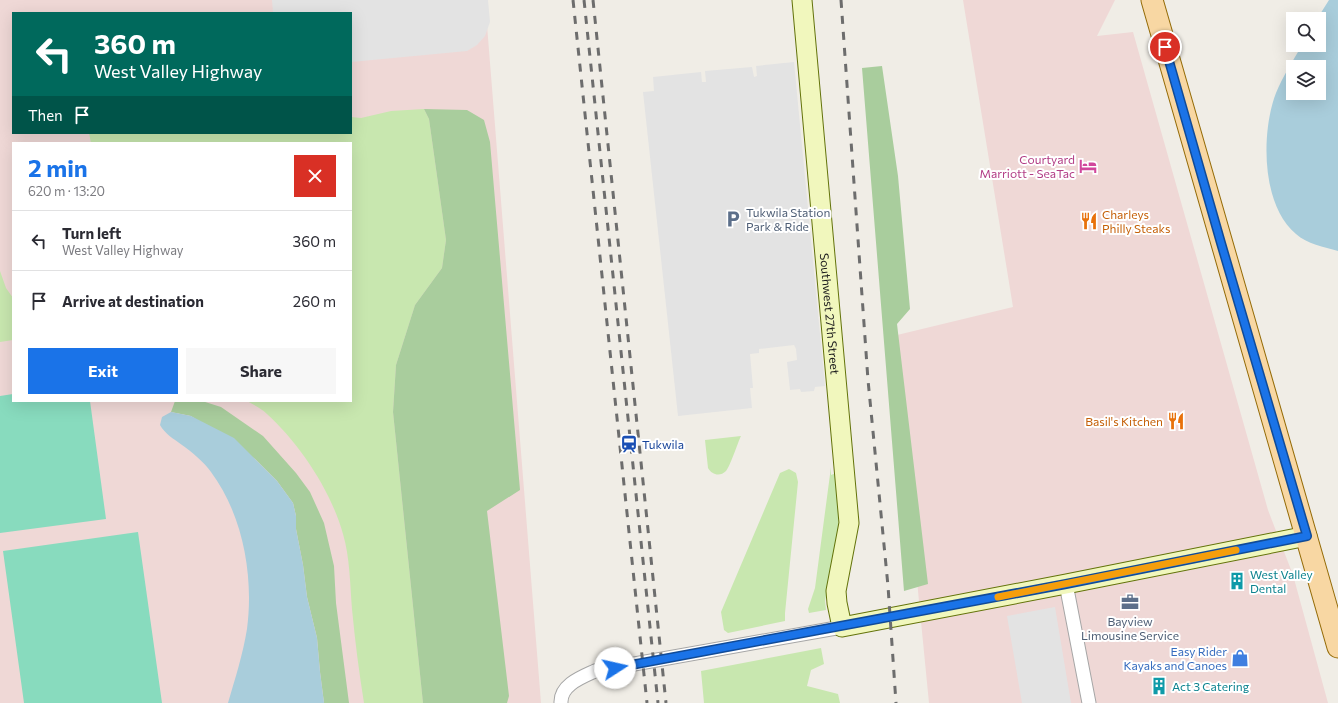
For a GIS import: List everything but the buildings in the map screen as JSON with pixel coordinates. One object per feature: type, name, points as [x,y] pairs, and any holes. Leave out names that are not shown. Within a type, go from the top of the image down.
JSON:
[{"type":"main road","points":[[1152,0],[1338,647]]},
{"type":"street","name":"Southwest 27th Street","points":[[802,0],[849,523],[836,591],[842,627]]},
{"type":"street","points":[[562,703],[561,699],[568,686],[582,677],[595,672],[842,627],[1307,536]]},
{"type":"street","points":[[1066,584],[1089,703]]},
{"type":"shaded area","points":[[0,0],[485,0],[541,703],[0,703]]},
{"type":"shaded area","points":[[272,0],[488,0],[490,22],[485,36],[477,45],[467,51],[352,62],[352,12],[273,12]]},
{"type":"shaded area","points":[[963,0],[1115,0],[1097,36],[1133,32],[1268,510],[1293,575],[1328,703],[929,703],[893,336],[1013,307]]},
{"type":"shaded area","name":"Tukwila Station Park & Ride","points":[[794,62],[825,386],[815,387],[814,391],[801,392],[800,389],[790,390],[787,362],[797,360],[794,345],[759,349],[759,353],[750,354],[753,388],[750,388],[752,408],[678,416],[643,92],[654,91],[653,77],[701,72],[702,82],[706,82],[705,71],[752,67],[754,77],[757,76],[756,66]]},
{"type":"shaded area","points":[[1055,607],[1071,703],[1022,703],[1007,616]]},
{"type":"green space","points":[[882,66],[898,176],[910,309],[897,324],[928,584],[904,591],[862,68]]},
{"type":"green space","points":[[424,109],[429,119],[446,240],[442,268],[415,305],[396,365],[393,412],[423,703],[364,703],[354,633],[347,552],[338,518],[331,501],[313,469],[291,439],[267,414],[249,402],[352,402],[352,142],[91,142],[89,134],[352,134],[352,117],[361,118],[391,111]]},
{"type":"green space","points":[[424,109],[467,110],[484,120],[490,142],[520,490],[487,511],[509,696],[507,703],[423,703],[393,412],[396,365],[415,305],[442,268],[446,240],[429,119]]},
{"type":"green space","points":[[0,271],[6,288],[12,297],[12,340],[0,342]]},
{"type":"green space","points":[[12,394],[12,402],[90,402],[106,519],[0,533],[0,396]]},
{"type":"green space","points":[[175,402],[205,402],[221,407],[263,436],[296,473],[310,492],[324,523],[334,566],[336,603],[349,703],[324,703],[317,638],[307,597],[293,503],[277,481],[255,459],[191,416],[171,412]]},
{"type":"green space","points":[[741,436],[730,465],[726,471],[719,475],[712,472],[708,468],[705,440]]},
{"type":"green space","points":[[831,467],[831,475],[836,473],[839,529],[825,601],[826,610],[809,613],[808,609],[815,588]]},
{"type":"green space","points":[[789,469],[796,473],[798,482],[785,621],[728,633],[724,630],[721,612],[780,473]]},
{"type":"green space","points":[[138,532],[162,703],[24,703],[3,551]]},
{"type":"green space","points":[[821,648],[824,664],[811,670],[807,686],[838,694],[840,703],[704,703],[701,671]]},
{"type":"water","points":[[1329,0],[1338,0],[1338,251],[1316,245],[1296,234],[1284,221],[1276,205],[1270,187],[1267,167],[1268,127],[1271,109],[1276,93],[1286,73],[1286,100],[1326,100],[1326,60],[1294,60],[1298,52],[1326,52],[1326,12],[1321,12]]},
{"type":"water","points":[[171,412],[191,416],[234,438],[277,481],[293,503],[307,597],[317,638],[324,703],[228,703],[247,629],[249,588],[244,547],[231,507],[211,472],[198,457],[167,434],[160,425],[162,417]]},
{"type":"railway","points":[[573,0],[647,703]]},
{"type":"railway","points":[[584,0],[658,703]]},
{"type":"railway","points":[[593,0],[666,703]]},
{"type":"railway","points":[[841,0],[868,380],[888,586],[896,703]]},
{"type":"slow traffic","points":[[998,597],[1236,550]]},
{"type":"place","name":"Courtyard Marriott - SeaTac","points":[[1088,166]]},
{"type":"place","name":"Tukwila Station Park & Ride","points":[[733,219]]},
{"type":"place","name":"Charleys Philly Steaks","points":[[1089,221]]},
{"type":"place","name":"Basil's Kitchen","points":[[1176,421]]},
{"type":"place","name":"Tukwila","points":[[629,444]]},
{"type":"place","name":"West Valley Dental","points":[[1237,581]]},
{"type":"place","name":"Bayview Limousine Service","points":[[1130,602]]},
{"type":"place","name":"Easy Rider Kayaks and Canoes","points":[[1240,658]]},
{"type":"place","name":"Act 3 Catering","points":[[1159,686]]},
{"type":"route","points":[[615,668],[842,627],[1307,536],[1165,47]]}]
